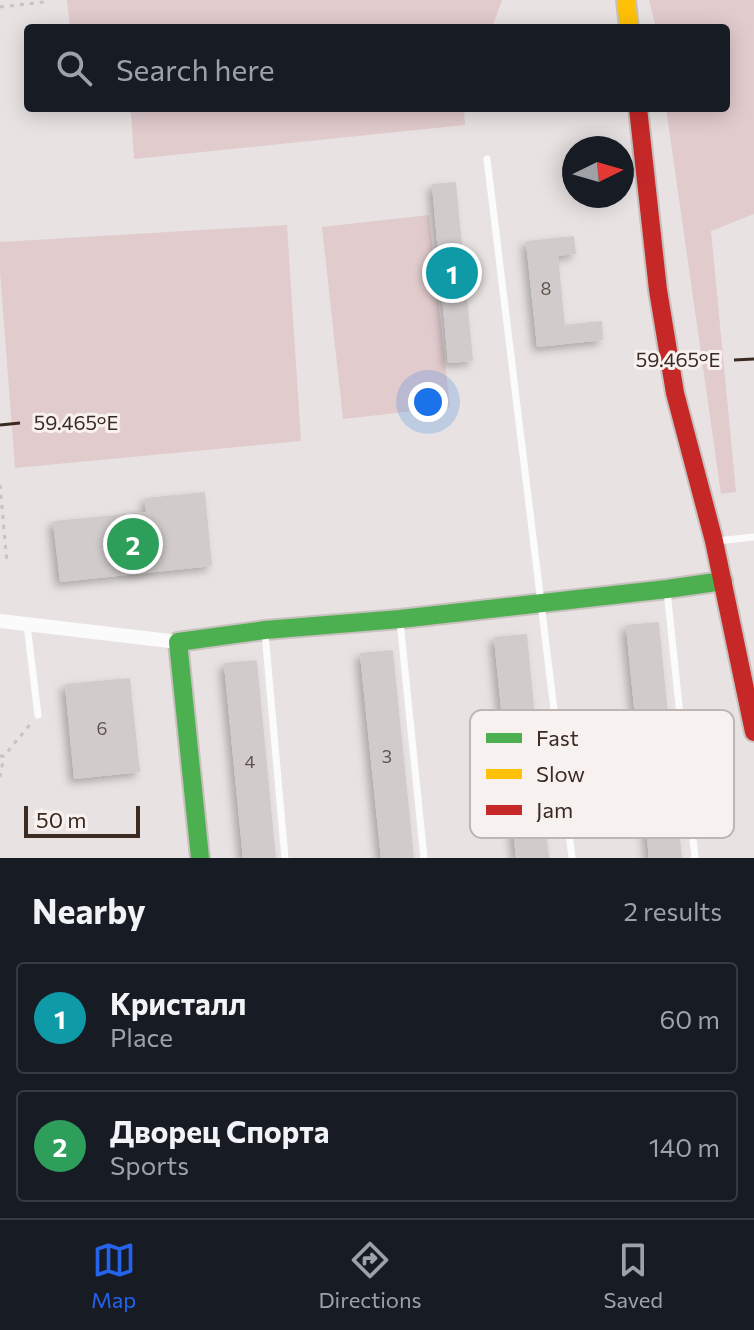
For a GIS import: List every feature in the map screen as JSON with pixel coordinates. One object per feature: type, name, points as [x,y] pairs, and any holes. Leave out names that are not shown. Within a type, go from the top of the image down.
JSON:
[{"type":"street","points":[[626,0],[629,24]]},
{"type":"street","points":[[638,112],[658,290],[673,378],[714,541],[754,732]]},
{"type":"street","points":[[0,621],[178,642],[723,581]]},
{"type":"street","points":[[178,642],[200,858]]},
{"type":"lane","points":[[487,159],[555,710]]},
{"type":"lane","points":[[714,541],[754,537]]},
{"type":"lane","points":[[667,589],[680,710]]},
{"type":"lane","points":[[400,619],[424,858]]},
{"type":"lane","points":[[26,623],[38,715]]},
{"type":"lane","points":[[265,630],[285,858]]},
{"type":"lane","points":[[570,838],[572,858]]},
{"type":"lane","points":[[693,838],[695,858]]},
{"type":"path","points":[[0,7],[44,2]]},
{"type":"path","points":[[0,485],[7,563]]},
{"type":"path","points":[[0,777],[2,756],[38,715]]},
{"type":"shaded area","points":[[67,0],[502,0],[493,24],[70,24]]},
{"type":"shaded area","points":[[649,0],[754,0],[754,214],[711,231],[736,492],[721,494],[667,112],[730,112],[730,24],[655,24]]},
{"type":"shaded area","points":[[129,112],[464,112],[465,125],[134,159]]},
{"type":"shaded area","points":[[429,215],[450,407],[343,419],[322,227]]},
{"type":"shaded area","points":[[287,225],[301,441],[15,468],[0,242]]},
{"type":"building","points":[[455,183],[472,360],[449,362],[433,185]]},
{"type":"building","points":[[573,237],[575,253],[557,255],[564,326],[601,322],[602,339],[538,346],[527,242]]},
{"type":"building","points":[[204,493],[211,565],[61,581],[54,522],[147,513],[146,499]]},
{"type":"building","points":[[658,623],[667,710],[635,710],[627,626]]},
{"type":"building","points":[[526,635],[533,710],[502,710],[495,638]]},
{"type":"building","points":[[392,651],[413,858],[382,858],[361,654]]},
{"type":"building","points":[[256,661],[275,858],[244,858],[225,664]]},
{"type":"building","points":[[129,679],[139,771],[75,778],[66,685]]},
{"type":"building","points":[[515,838],[546,838],[548,858],[517,858]]},
{"type":"building","points":[[648,838],[679,838],[681,858],[650,858]]},
{"type":"traffic: fast","points":[[200,858],[178,642],[723,581]]},
{"type":"traffic: slow","points":[[626,0],[629,24]]},
{"type":"traffic: jam","points":[[638,112],[658,290],[675,393],[714,541],[754,732]]},
{"type":"place","name":"Кристалл","points":[[452,273]]},
{"type":"place","name":"Дворец Спорта","points":[[133,544]]}]
